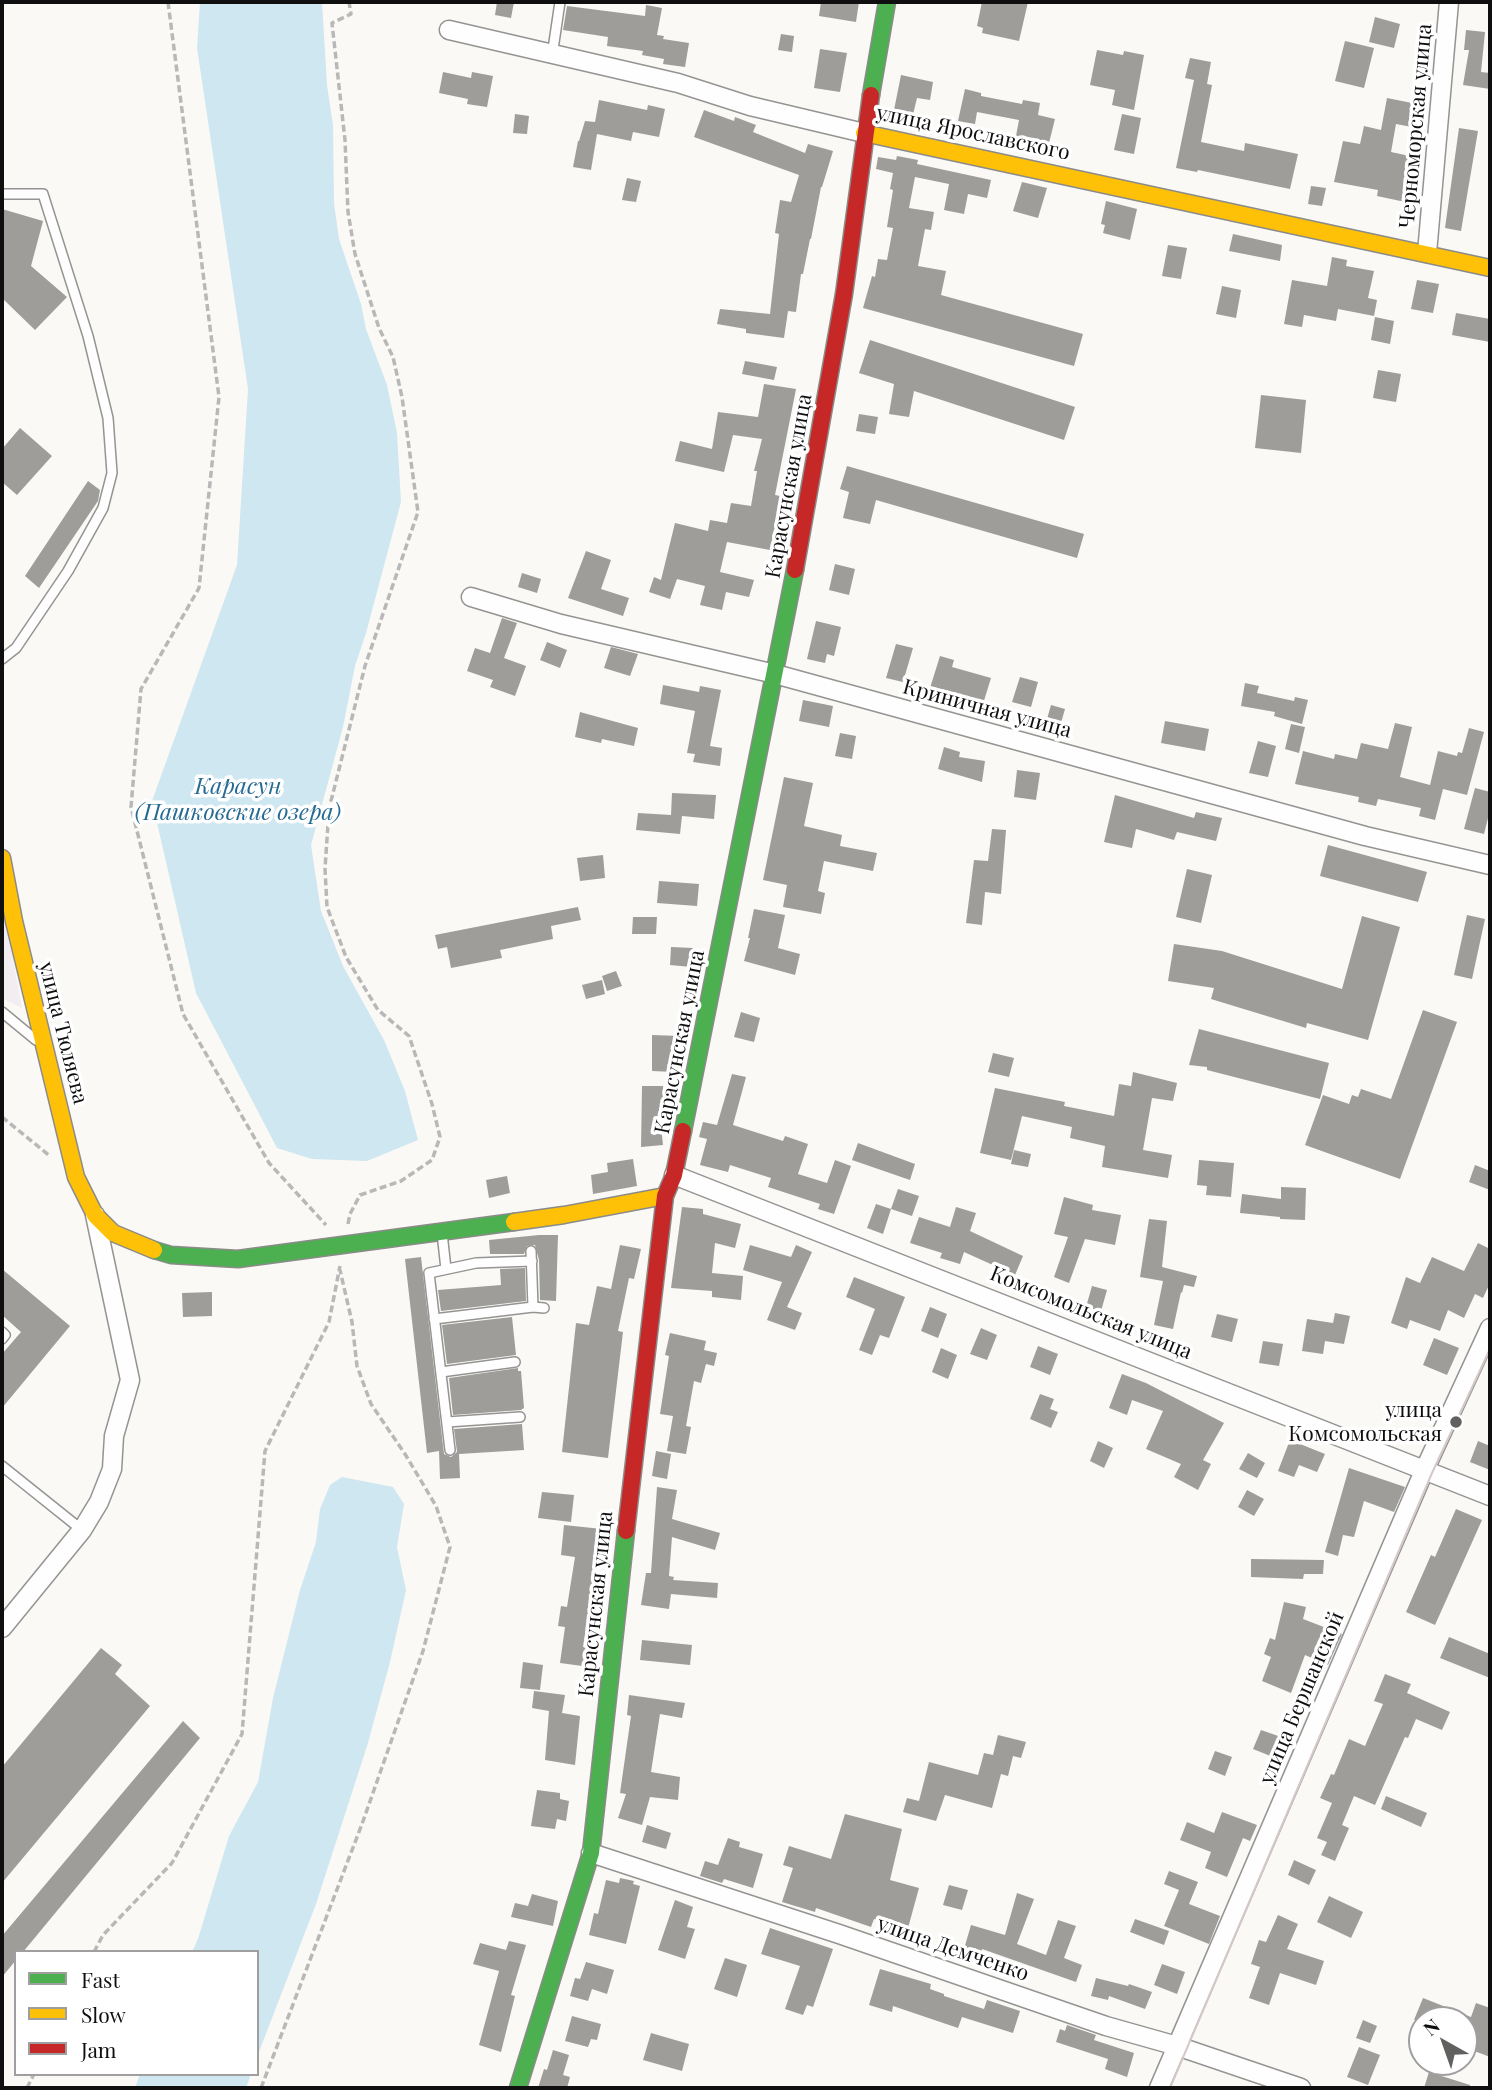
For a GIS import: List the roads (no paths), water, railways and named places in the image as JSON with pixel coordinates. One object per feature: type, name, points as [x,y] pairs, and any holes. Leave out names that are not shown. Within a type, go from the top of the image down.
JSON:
[{"type":"street","name":"Карасунская улица","points":[[519,2088],[591,1853],[665,1196],[674,1175],[775,674],[831,374],[864,132],[887,2]]},
{"type":"street","name":"Черноморская улица","points":[[1427,253],[1449,2]]},
{"type":"street","name":"улица Ярославского","points":[[449,30],[678,83],[750,106],[1490,268]]},
{"type":"street","name":"Криничная улица","points":[[471,597],[561,624],[775,674],[1365,836],[1490,865]]},
{"type":"street","name":"улица Тюляева","points":[[2,858],[14,921],[76,1177],[95,1215]]},
{"type":"street","name":"Комсомольская улица","points":[[674,1175],[1490,1496]]},
{"type":"street","points":[[95,1215],[113,1233],[138,1245],[171,1255],[238,1259],[564,1215],[665,1196]]},
{"type":"street","points":[[2,1628],[82,1530],[99,1502],[112,1469],[114,1436],[130,1380],[95,1215]]},
{"type":"street","name":"улица Бершанской","points":[[1159,2088],[1424,1471],[1490,1328]]},
{"type":"street","name":"улица Демченко","points":[[591,1853],[839,1934],[1106,2026],[1177,2046],[1301,2088]]},
{"type":"lane","points":[[552,55],[560,2]]},
{"type":"lane","points":[[2,194],[43,194],[88,336],[108,418],[112,473],[103,508],[68,570],[16,648],[2,659]]},
{"type":"lane","points":[[2,1012],[46,1048]]},
{"type":"lane","points":[[442,1231],[446,1269]]},
{"type":"lane","points":[[531,1251],[533,1307]]},
{"type":"lane","points":[[450,1450],[429,1273],[477,1263],[531,1261]]},
{"type":"lane","points":[[434,1318],[544,1308]]},
{"type":"lane","points":[[2,1332],[5,1335],[2,1339]]},
{"type":"lane","points":[[441,1372],[515,1362]]},
{"type":"lane","points":[[447,1422],[520,1417]]},
{"type":"lane","points":[[2,1466],[82,1530]]},
{"type":"water","name":"Карасун (Пашковские озера)","points":[[200,2],[322,2],[327,85],[333,125],[334,203],[339,239],[361,304],[366,329],[387,385],[397,433],[401,502],[355,666],[343,727],[311,845],[321,911],[343,966],[384,1040],[405,1091],[418,1140],[367,1161],[312,1159],[277,1148],[196,993],[152,801],[237,565],[248,389],[197,48]]},
{"type":"water","points":[[342,1477],[393,1487],[404,1504],[397,1547],[406,1590],[368,1743],[316,1904],[259,2052],[259,1950],[193,1950],[229,1836],[258,1782],[273,1698],[300,1590],[316,1542],[320,1509],[330,1485]]},
{"type":"water","points":[[139,2076],[250,2076],[246,2088],[135,2088]]},
{"type":"tram line","points":[[1170,2088],[1432,1473],[1490,1349]]},
{"type":"place","name":"улица Комсомольская","points":[[1456,1422]]}]
